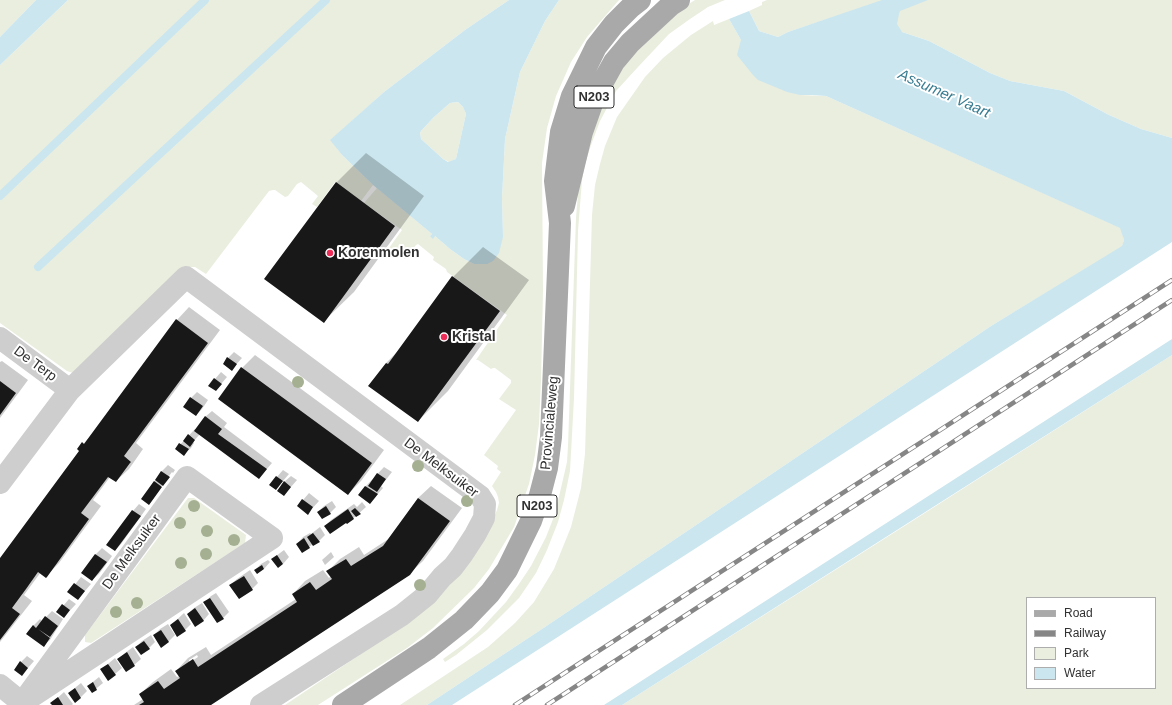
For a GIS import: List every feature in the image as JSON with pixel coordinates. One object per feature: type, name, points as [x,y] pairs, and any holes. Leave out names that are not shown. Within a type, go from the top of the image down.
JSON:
[{"type":"main road","name":"Provincialeweg","points":[[343,705],[429,648],[464,620],[490,593],[507,570],[531,522],[547,468],[552,437],[560,223],[555,181],[561,132],[572,96],[596,47],[614,24],[640,0]]},
{"type":"main road","name":"Provincialeweg","points":[[560,223],[582,132],[594,98],[614,62],[630,43],[671,5],[679,0]]},
{"type":"street","name":"De Melksuiker","points":[[70,390],[186,277],[480,496],[485,504],[484,518],[462,555],[427,595],[402,615],[261,705]]},
{"type":"street","name":"De Terp","points":[[0,338],[70,390]]},
{"type":"street","points":[[0,482],[70,390]]},
{"type":"street","name":"De Melksuiker","points":[[187,477],[272,538],[154,616],[22,703],[187,477]]},
{"type":"street","points":[[0,685],[22,703]]},
{"type":"green space","points":[[0,0],[36,0],[0,37]]},
{"type":"green space","points":[[68,0],[509,0],[465,30],[384,92],[331,140],[342,155],[373,185],[361,201],[335,182],[317,207],[312,204],[318,196],[301,182],[297,184],[288,196],[285,197],[275,190],[269,191],[206,274],[195,267],[186,267],[73,373],[67,371],[0,323],[0,65]]},
{"type":"green space","points":[[559,0],[619,0],[587,37],[571,62],[556,96],[547,128],[542,163],[543,291],[539,424],[529,484],[514,527],[489,569],[474,588],[433,628],[407,648],[318,705],[285,705],[398,629],[490,527],[497,510],[499,503],[498,497],[492,486],[501,472],[497,469],[498,466],[484,455],[516,410],[499,399],[511,383],[511,380],[495,368],[491,369],[476,360],[507,315],[447,272],[446,269],[433,260],[434,257],[418,244],[405,259],[389,248],[402,230],[364,203],[377,188],[432,234],[430,236],[435,236],[450,249],[474,264],[503,237],[502,198],[505,139],[520,72],[545,21]]},
{"type":"green space","points":[[695,0],[725,0],[708,7],[669,34],[616,91],[600,121],[585,164],[582,180],[578,231],[574,398],[570,471],[558,522],[536,573],[519,598],[487,630],[445,662],[443,659],[479,631],[506,602],[531,566],[546,537],[555,514],[567,462],[576,218],[579,181],[595,120],[616,78],[630,58],[684,7]]},
{"type":"green space","points":[[767,0],[1172,0],[1172,138],[1141,129],[1109,115],[1064,91],[1010,81],[990,73],[929,41],[902,32],[858,9],[788,32],[778,37],[759,31],[749,11],[762,5],[762,2]]},
{"type":"green space","points":[[729,19],[741,40],[800,95],[826,96],[1121,228],[1124,240],[1122,247],[991,326],[427,705],[400,705],[488,647],[515,623],[534,602],[554,569],[571,527],[581,488],[585,454],[592,215],[595,185],[605,146],[617,117],[645,77],[663,58],[691,35],[713,21],[714,25]]},
{"type":"green space","points":[[458,102],[463,107],[466,114],[456,159],[449,162],[443,159],[421,139],[420,133],[434,117],[450,103]]},
{"type":"green space","points":[[1172,355],[1172,705],[622,705],[906,525]]},
{"type":"green space","points":[[188,498],[194,498],[246,535],[245,543],[91,643],[85,642],[85,635]]},
{"type":"water","points":[[36,0],[68,0],[0,65],[0,37]]},
{"type":"water","points":[[509,0],[559,0],[545,21],[520,72],[505,139],[502,198],[503,237],[499,253],[493,261],[487,264],[474,264],[450,249],[435,236],[433,239],[430,236],[432,234],[373,185],[342,155],[330,140],[384,92],[465,30]],"holes":[[[458,102],[463,107],[466,114],[456,159],[448,162],[421,139],[420,133],[434,117],[450,103]]]},
{"type":"water","name":"Assumer Vaart","points":[[882,0],[928,0],[900,11],[897,24],[902,32],[929,41],[990,73],[1010,81],[1064,91],[1109,115],[1141,129],[1172,138],[1172,242],[452,705],[427,705],[991,326],[1122,246],[1124,240],[1120,228],[826,96],[800,95],[787,92],[758,80],[737,55],[741,40],[729,19],[749,11],[759,31],[778,37],[788,32]]},
{"type":"water","points":[[1172,339],[1172,355],[622,705],[604,705]]},
{"type":"building","name":"Korenmolen","points":[[336,182],[395,226],[324,323],[264,279]]},
{"type":"building","name":"Kristal","points":[[452,276],[500,311],[418,422],[368,386],[386,363],[388,364]]},
{"type":"building","points":[[176,319],[208,343],[124,456],[131,462],[116,482],[108,477],[81,513],[89,519],[47,577],[46,578],[38,572],[12,608],[20,614],[0,640],[0,558],[79,451],[77,449],[82,442],[84,444]]},
{"type":"building","points":[[227,357],[237,364],[232,371],[223,364]]},
{"type":"building","points":[[241,367],[372,463],[348,495],[218,399]]},
{"type":"building","points":[[214,378],[222,384],[216,391],[208,386]]},
{"type":"building","points":[[0,381],[16,393],[0,415]]},
{"type":"building","points":[[190,397],[203,406],[196,416],[183,407]]},
{"type":"building","points":[[205,416],[222,429],[218,434],[267,469],[259,479],[194,431]]},
{"type":"building","points":[[188,434],[195,440],[190,447],[183,441]]},
{"type":"building","points":[[179,443],[189,449],[184,456],[175,449]]},
{"type":"building","points":[[161,471],[170,477],[163,486],[155,480]]},
{"type":"building","points":[[377,473],[386,479],[377,492],[368,486]]},
{"type":"building","points":[[276,476],[283,481],[276,490],[269,485]]},
{"type":"building","points":[[154,481],[162,487],[149,505],[141,499]]},
{"type":"building","points":[[284,481],[291,487],[284,496],[277,491]]},
{"type":"building","points":[[365,486],[378,494],[370,504],[358,495]]},
{"type":"building","points":[[418,498],[450,521],[410,575],[211,705],[139,705],[144,702],[139,694],[158,681],[164,689],[180,678],[175,671],[193,659],[198,667],[297,602],[292,594],[310,582],[316,590],[332,579],[326,571],[346,559],[351,566],[383,546]]},
{"type":"building","points":[[302,499],[313,507],[308,515],[297,506]]},
{"type":"building","points":[[326,506],[331,514],[322,519],[317,512]]},
{"type":"building","points":[[355,508],[361,514],[356,517],[351,511]]},
{"type":"building","points":[[348,509],[354,519],[330,534],[324,526]]},
{"type":"building","points":[[132,510],[141,516],[115,551],[106,545]]},
{"type":"building","points":[[313,533],[320,542],[313,546],[307,537]]},
{"type":"building","points":[[304,538],[310,548],[302,553],[296,544]]},
{"type":"building","points":[[95,554],[107,562],[92,581],[81,573]]},
{"type":"building","points":[[277,555],[283,564],[278,568],[271,559]]},
{"type":"building","points":[[262,565],[264,569],[257,574],[254,570]]},
{"type":"building","points":[[244,576],[253,590],[239,599],[229,585]]},
{"type":"building","points":[[74,583],[85,591],[78,600],[67,592]]},
{"type":"building","points":[[210,598],[224,619],[217,623],[203,602]]},
{"type":"building","points":[[62,604],[70,610],[64,618],[56,612]]},
{"type":"building","points":[[195,608],[204,621],[195,627],[187,614]]},
{"type":"building","points":[[45,616],[58,626],[50,637],[38,629],[50,638],[44,647],[26,634],[33,625],[36,628]]},
{"type":"building","points":[[178,619],[186,631],[177,637],[170,625]]},
{"type":"building","points":[[161,630],[169,642],[161,648],[153,635]]},
{"type":"building","points":[[144,641],[150,649],[141,655],[135,647]]},
{"type":"building","points":[[127,652],[135,666],[126,672],[117,659]]},
{"type":"building","points":[[20,661],[28,668],[22,676],[14,670]]},
{"type":"building","points":[[108,664],[116,675],[108,681],[100,669]]},
{"type":"building","points":[[93,682],[97,690],[92,693],[87,686]]},
{"type":"building","points":[[75,688],[81,698],[75,703],[68,693]]},
{"type":"building","points":[[58,697],[63,705],[52,705],[50,703]]},
{"type":"waterway","points":[[0,196],[205,0]]},
{"type":"waterway","points":[[38,267],[326,0]]},
{"type":"railway","points":[[515,705],[1172,280]]},
{"type":"railway","points":[[547,705],[1172,300]]},
{"type":"place","name":"Korenmolen","points":[[330,253]]},
{"type":"place","name":"Kristal","points":[[444,337]]}]
